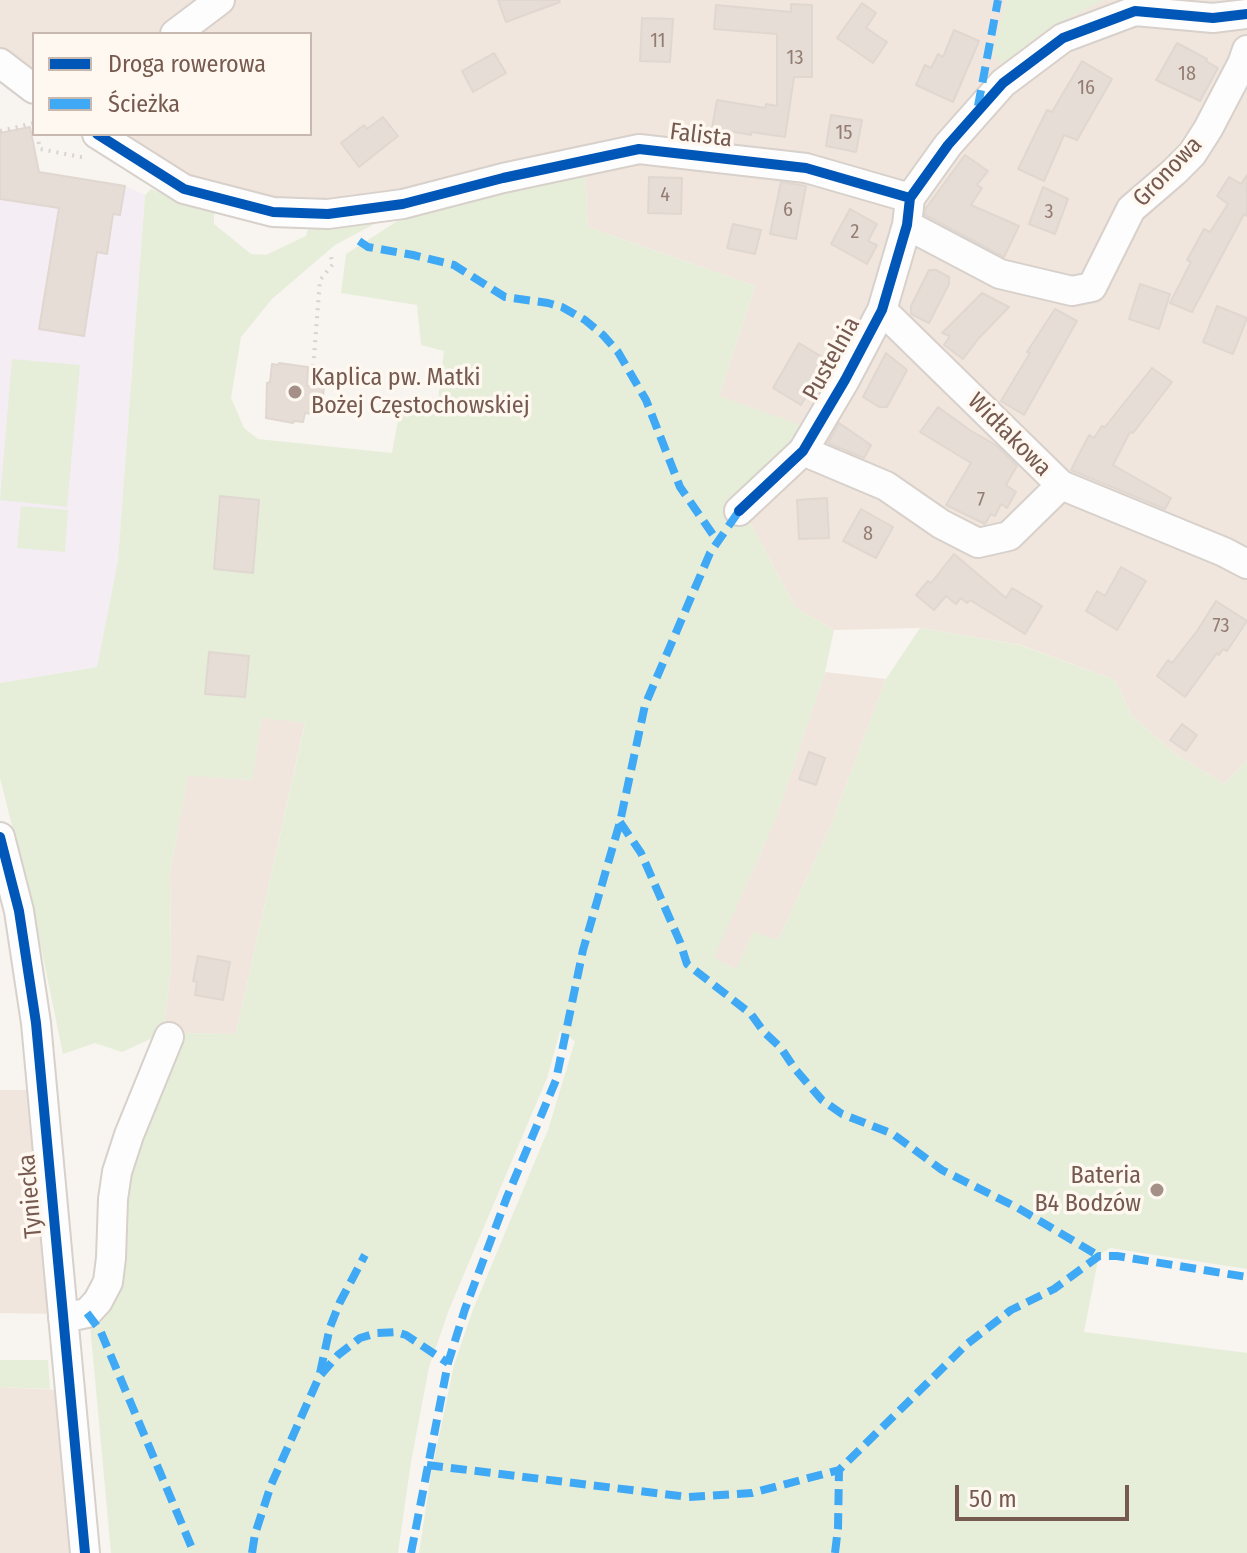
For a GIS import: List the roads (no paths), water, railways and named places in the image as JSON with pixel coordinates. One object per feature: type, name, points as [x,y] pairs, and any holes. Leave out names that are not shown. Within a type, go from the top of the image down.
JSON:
[{"type":"street","points":[[178,32],[220,0]]},
{"type":"street","points":[[908,212],[948,145],[1003,83],[1063,38],[1135,11],[1213,18],[1247,14]]},
{"type":"street","name":"Gronowa","points":[[908,212],[1000,274],[1072,291],[1092,287],[1131,209],[1192,154],[1208,129],[1247,50]]},
{"type":"street","points":[[0,63],[32,87]]},
{"type":"street","name":"Falista","points":[[100,136],[184,189],[273,212],[328,214],[403,204],[503,178],[639,149],[806,168],[908,212]]},
{"type":"street","name":"Pustelnia","points":[[739,511],[803,451],[845,380],[882,310],[908,212]]},
{"type":"street","name":"Widłakowa","points":[[882,310],[1061,485],[1247,564]]},
{"type":"street","points":[[803,451],[886,486],[941,524],[978,543],[1009,536],[1061,485]]},
{"type":"street","name":"Tyniecka","points":[[0,837],[19,911],[36,1023],[85,1553]]},
{"type":"street","points":[[63,1318],[87,1313],[108,1282],[117,1172],[169,1037]]},
{"type":"place","name":"Kaplica pw. Matki Bożej Częstochowskiej","points":[[295,392]]},
{"type":"place","name":"Bateria B4 Bodzów","points":[[1157,1190]]}]
